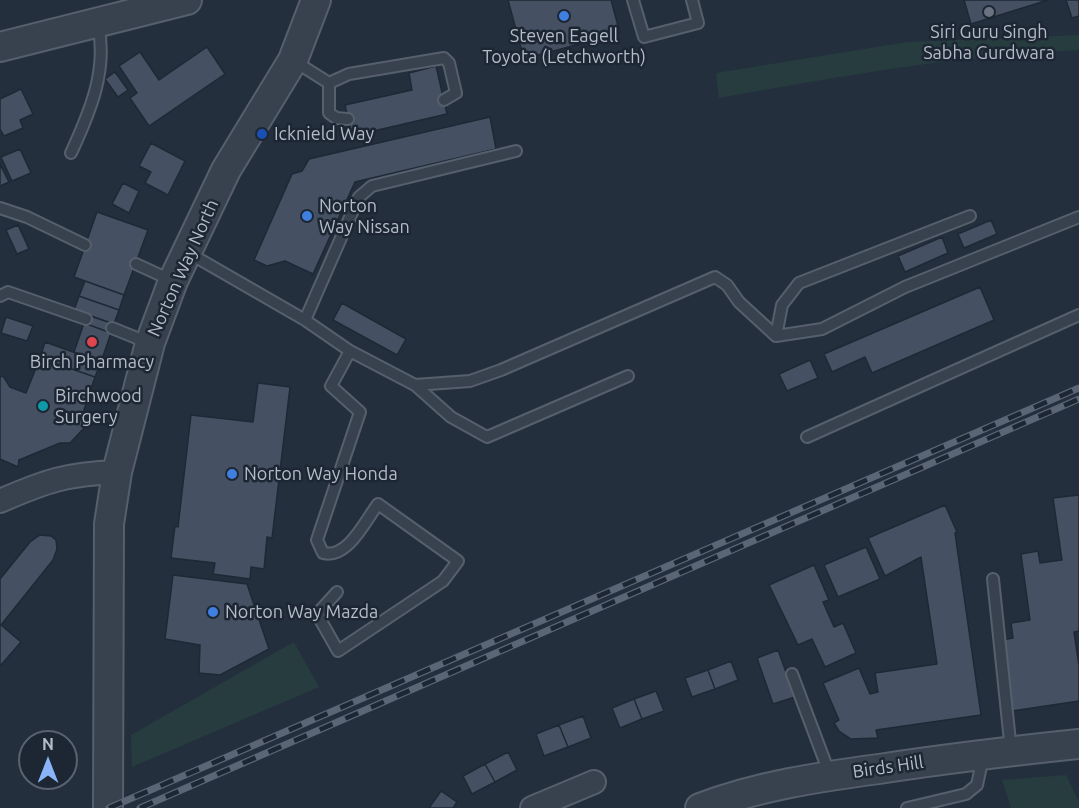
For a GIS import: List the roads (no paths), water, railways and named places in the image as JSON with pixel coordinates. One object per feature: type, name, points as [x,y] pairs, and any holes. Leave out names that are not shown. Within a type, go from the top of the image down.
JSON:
[{"type":"street","points":[[0,47],[187,0]]},
{"type":"street","name":"Norton Way North","points":[[108,808],[108,524],[117,472],[150,343],[173,281],[226,170],[293,60],[316,0]]},
{"type":"street","points":[[4,497],[50,479],[78,473],[117,472]]},
{"type":"street","name":"Birds Hill","points":[[700,808],[740,793],[830,776],[997,752],[1079,744]]},
{"type":"street","points":[[532,808],[594,782]]},
{"type":"lane","points":[[633,0],[644,37],[698,22],[692,0]]},
{"type":"lane","points":[[71,153],[88,116],[99,75],[101,40],[97,21]]},
{"type":"lane","points":[[329,83],[349,75],[444,58],[449,63],[456,93],[444,100]]},
{"type":"lane","points":[[293,60],[329,83]]},
{"type":"lane","points":[[329,83],[329,113],[336,118],[348,120]]},
{"type":"lane","points":[[305,320],[355,206],[366,190],[392,180],[516,151]]},
{"type":"lane","points":[[0,208],[27,217],[85,245]]},
{"type":"lane","points":[[776,336],[782,305],[799,283],[970,216]]},
{"type":"lane","points":[[776,336],[822,329],[905,287],[1079,217]]},
{"type":"lane","points":[[187,252],[305,320],[350,351],[415,385],[451,417],[487,437],[628,375]]},
{"type":"lane","points":[[136,264],[173,281]]},
{"type":"lane","points":[[415,385],[470,381],[501,370],[715,277],[727,285],[739,302],[776,336]]},
{"type":"lane","points":[[0,296],[8,292],[86,319]]},
{"type":"lane","points":[[807,437],[1079,315]]},
{"type":"lane","points":[[112,328],[150,343]]},
{"type":"lane","points":[[337,592],[317,614],[338,651],[443,581],[458,561],[378,504],[344,550],[331,555],[323,553],[317,540],[360,412],[331,386],[350,351]]},
{"type":"lane","points":[[907,808],[966,794],[977,785],[997,752],[993,579]]},
{"type":"lane","points":[[792,674],[830,776]]},
{"type":"railway","points":[[109,808],[1079,388]]},
{"type":"railway","points":[[140,808],[1079,399]]},
{"type":"place","name":"Siri Guru Singh Sabha Gurdwara","points":[[989,12]]},
{"type":"place","name":"Steven Eagell Toyota (Letchworth)","points":[[564,16]]},
{"type":"place","name":"Icknield Way","points":[[262,134]]},
{"type":"place","name":"Norton Way Nissan","points":[[307,216]]},
{"type":"place","name":"Birch Pharmacy","points":[[92,342]]},
{"type":"place","name":"Birchwood Surgery","points":[[43,406]]},
{"type":"place","name":"Norton Way Honda","points":[[232,474]]},
{"type":"place","name":"Norton Way Mazda","points":[[213,612]]}]
